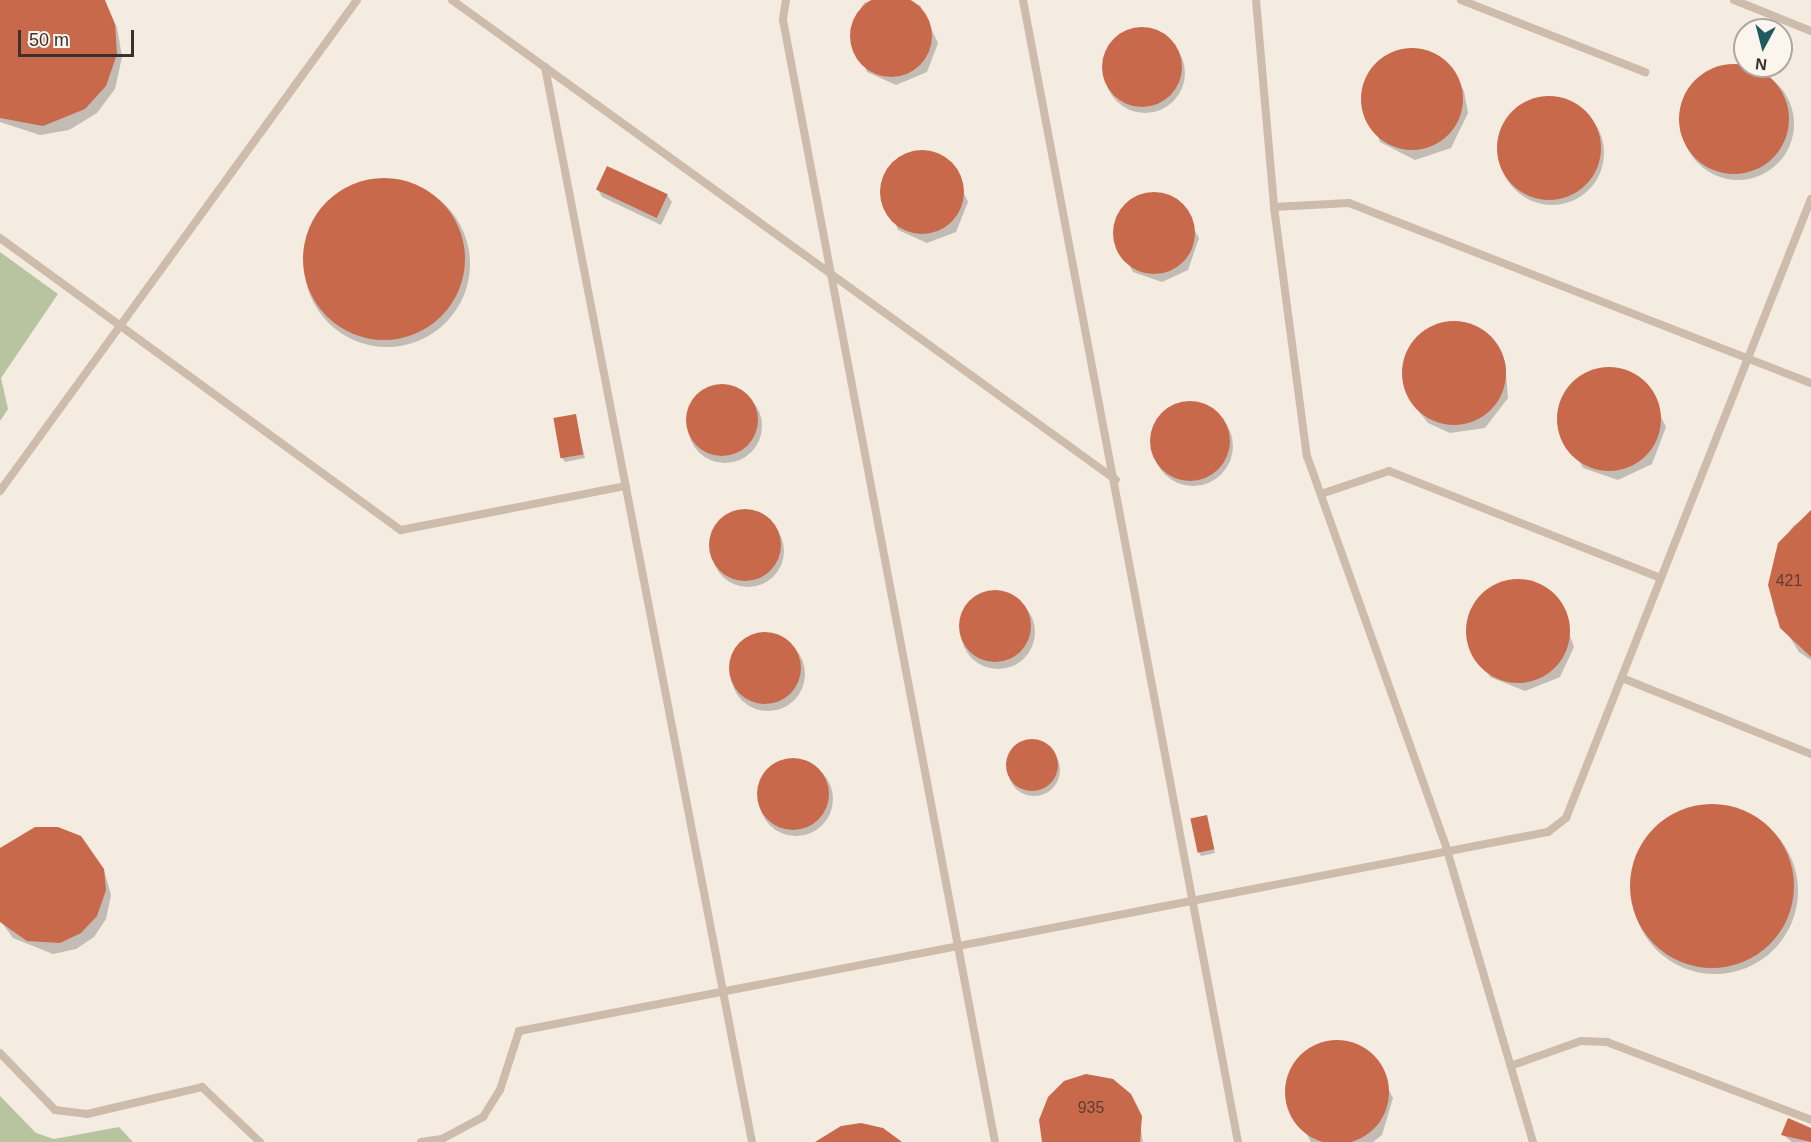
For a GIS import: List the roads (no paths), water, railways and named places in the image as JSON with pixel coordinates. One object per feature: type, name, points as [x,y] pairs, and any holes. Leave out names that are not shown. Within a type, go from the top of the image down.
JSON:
[{"type":"lane","points":[[0,491],[357,0]]},
{"type":"lane","points":[[452,0],[831,278],[1116,480]]},
{"type":"lane","points":[[786,0],[783,20],[996,1142]]},
{"type":"lane","points":[[1023,0],[1116,480],[1190,901],[1238,1142]]},
{"type":"lane","points":[[1256,0],[1274,207],[1306,456],[1447,850],[1513,1065],[1533,1142]]},
{"type":"lane","points":[[1461,0],[1645,72]]},
{"type":"lane","points":[[1734,0],[1811,31]]},
{"type":"lane","points":[[545,67],[752,1142]]},
{"type":"lane","points":[[421,1142],[442,1139],[483,1117],[500,1090],[519,1031],[1548,832],[1566,818],[1811,199]]},
{"type":"lane","points":[[1274,207],[1349,203],[1811,384]]},
{"type":"lane","points":[[0,238],[122,324],[401,530],[626,486]]},
{"type":"lane","points":[[1321,494],[1389,471],[1661,578]]},
{"type":"lane","points":[[1622,678],[1811,754]]},
{"type":"lane","points":[[1513,1065],[1581,1041],[1606,1042],[1811,1120]]},
{"type":"lane","points":[[0,1053],[55,1110],[87,1114],[202,1087],[260,1142]]}]
